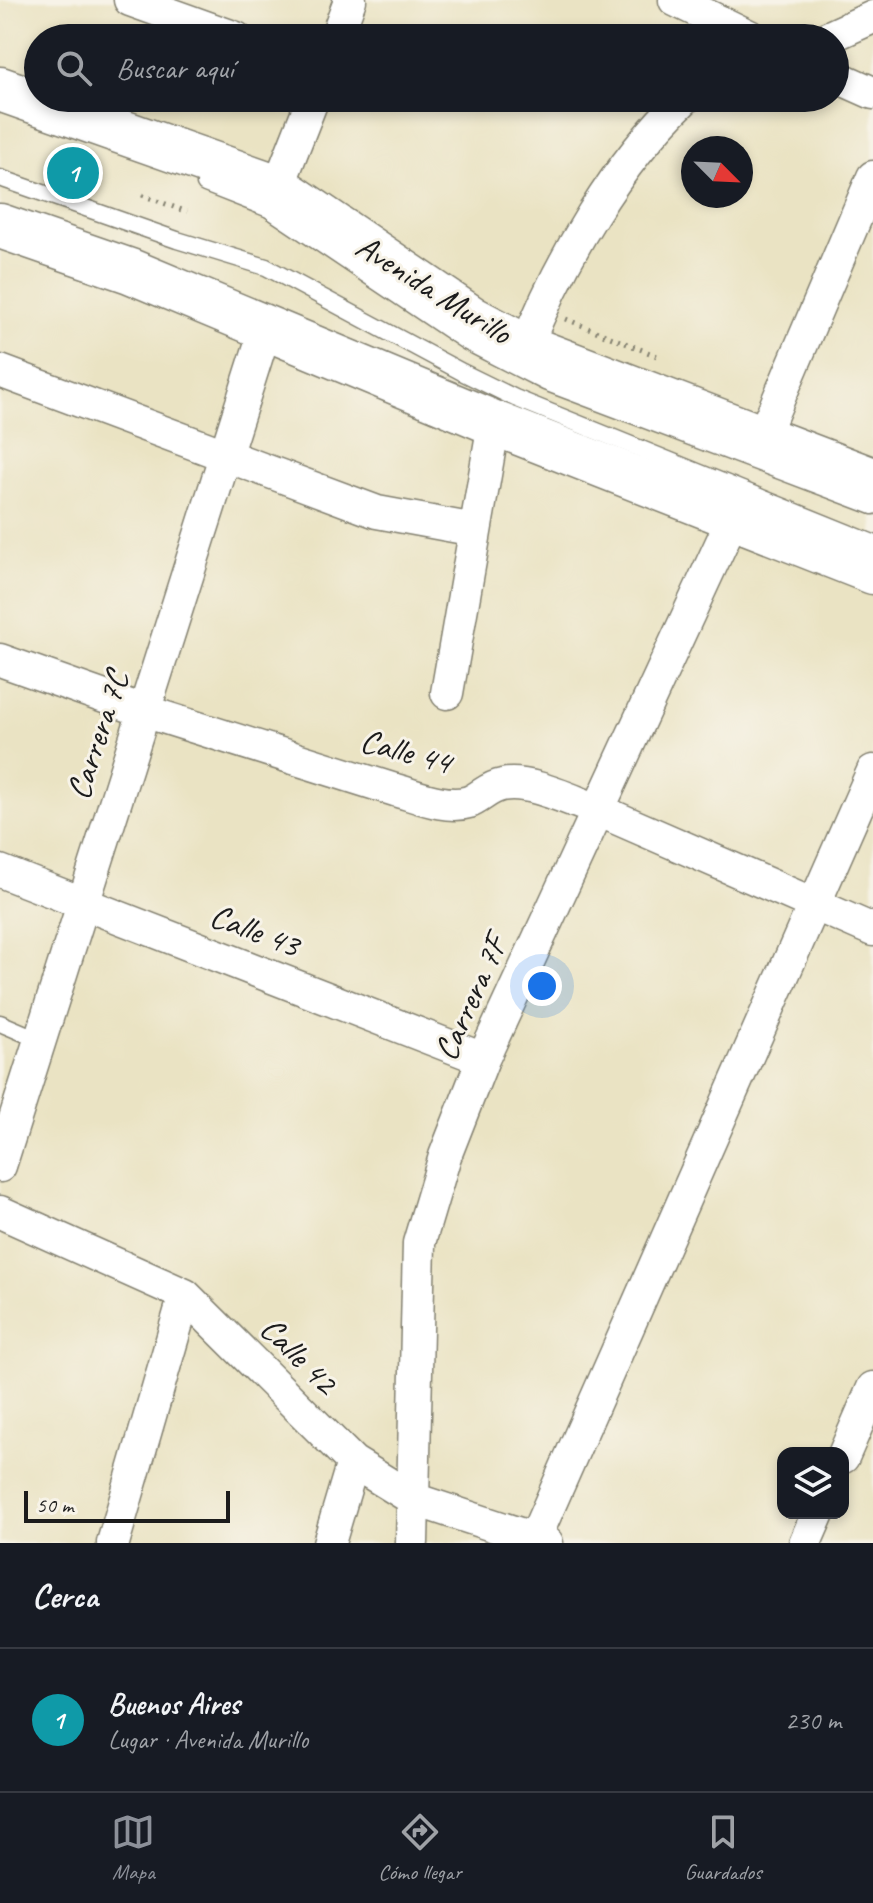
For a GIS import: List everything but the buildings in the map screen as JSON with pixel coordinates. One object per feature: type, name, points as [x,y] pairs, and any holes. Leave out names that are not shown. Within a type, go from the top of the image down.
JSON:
[{"type":"main road","name":"Avenida Murillo","points":[[0,89],[24,97]]},
{"type":"main road","name":"Avenida Murillo","points":[[65,112],[278,187],[473,319],[534,328],[762,438],[873,480]]},
{"type":"main road","points":[[0,226],[130,271],[494,423],[873,572]]},
{"type":"street","points":[[130,0],[197,24]]},
{"type":"street","points":[[341,24],[350,0]]},
{"type":"street","points":[[679,1],[725,24]]},
{"type":"street","points":[[849,28],[873,17]]},
{"type":"street","points":[[873,64],[873,82]]},
{"type":"street","points":[[849,82],[873,93]]},
{"type":"street","points":[[278,187],[307,112]]},
{"type":"street","points":[[534,328],[556,277],[603,199],[671,112]]},
{"type":"street","points":[[762,438],[873,177]]},
{"type":"street","name":"Carrera 7C","points":[[0,1166],[266,327]]},
{"type":"street","points":[[0,371],[377,512],[475,530]]},
{"type":"street","points":[[447,693],[494,423]]},
{"type":"street","name":"Carrera 7F","points":[[412,1543],[419,1243],[445,1156],[483,1059],[733,518]]},
{"type":"street","name":"Calle 44","points":[[0,660],[144,711],[395,790],[446,803],[471,801],[503,784],[524,785],[598,810],[873,930]]},
{"type":"street","points":[[541,1540],[873,771]]},
{"type":"street","name":"Calle 43","points":[[0,871],[483,1059]]},
{"type":"street","name":"Calle 42","points":[[0,1212],[185,1295],[353,1462],[413,1499],[541,1540]]},
{"type":"street","points":[[113,1543],[185,1295]]},
{"type":"street","points":[[847,1447],[873,1388]]},
{"type":"street","points":[[329,1543],[353,1462]]},
{"type":"street","points":[[805,1543],[815,1519]]},
{"type":"lane","points":[[186,177],[269,209],[467,342],[545,382],[873,506]]},
{"type":"lane","points":[[0,178],[177,240],[266,267],[515,398],[873,543]]},
{"type":"lane","points":[[0,1023],[40,1040]]},
{"type":"path","points":[[142,195],[187,212]]},
{"type":"path","points":[[534,328],[658,357]]},
{"type":"place","name":"Buenos Aires","points":[[73,173]]}]
